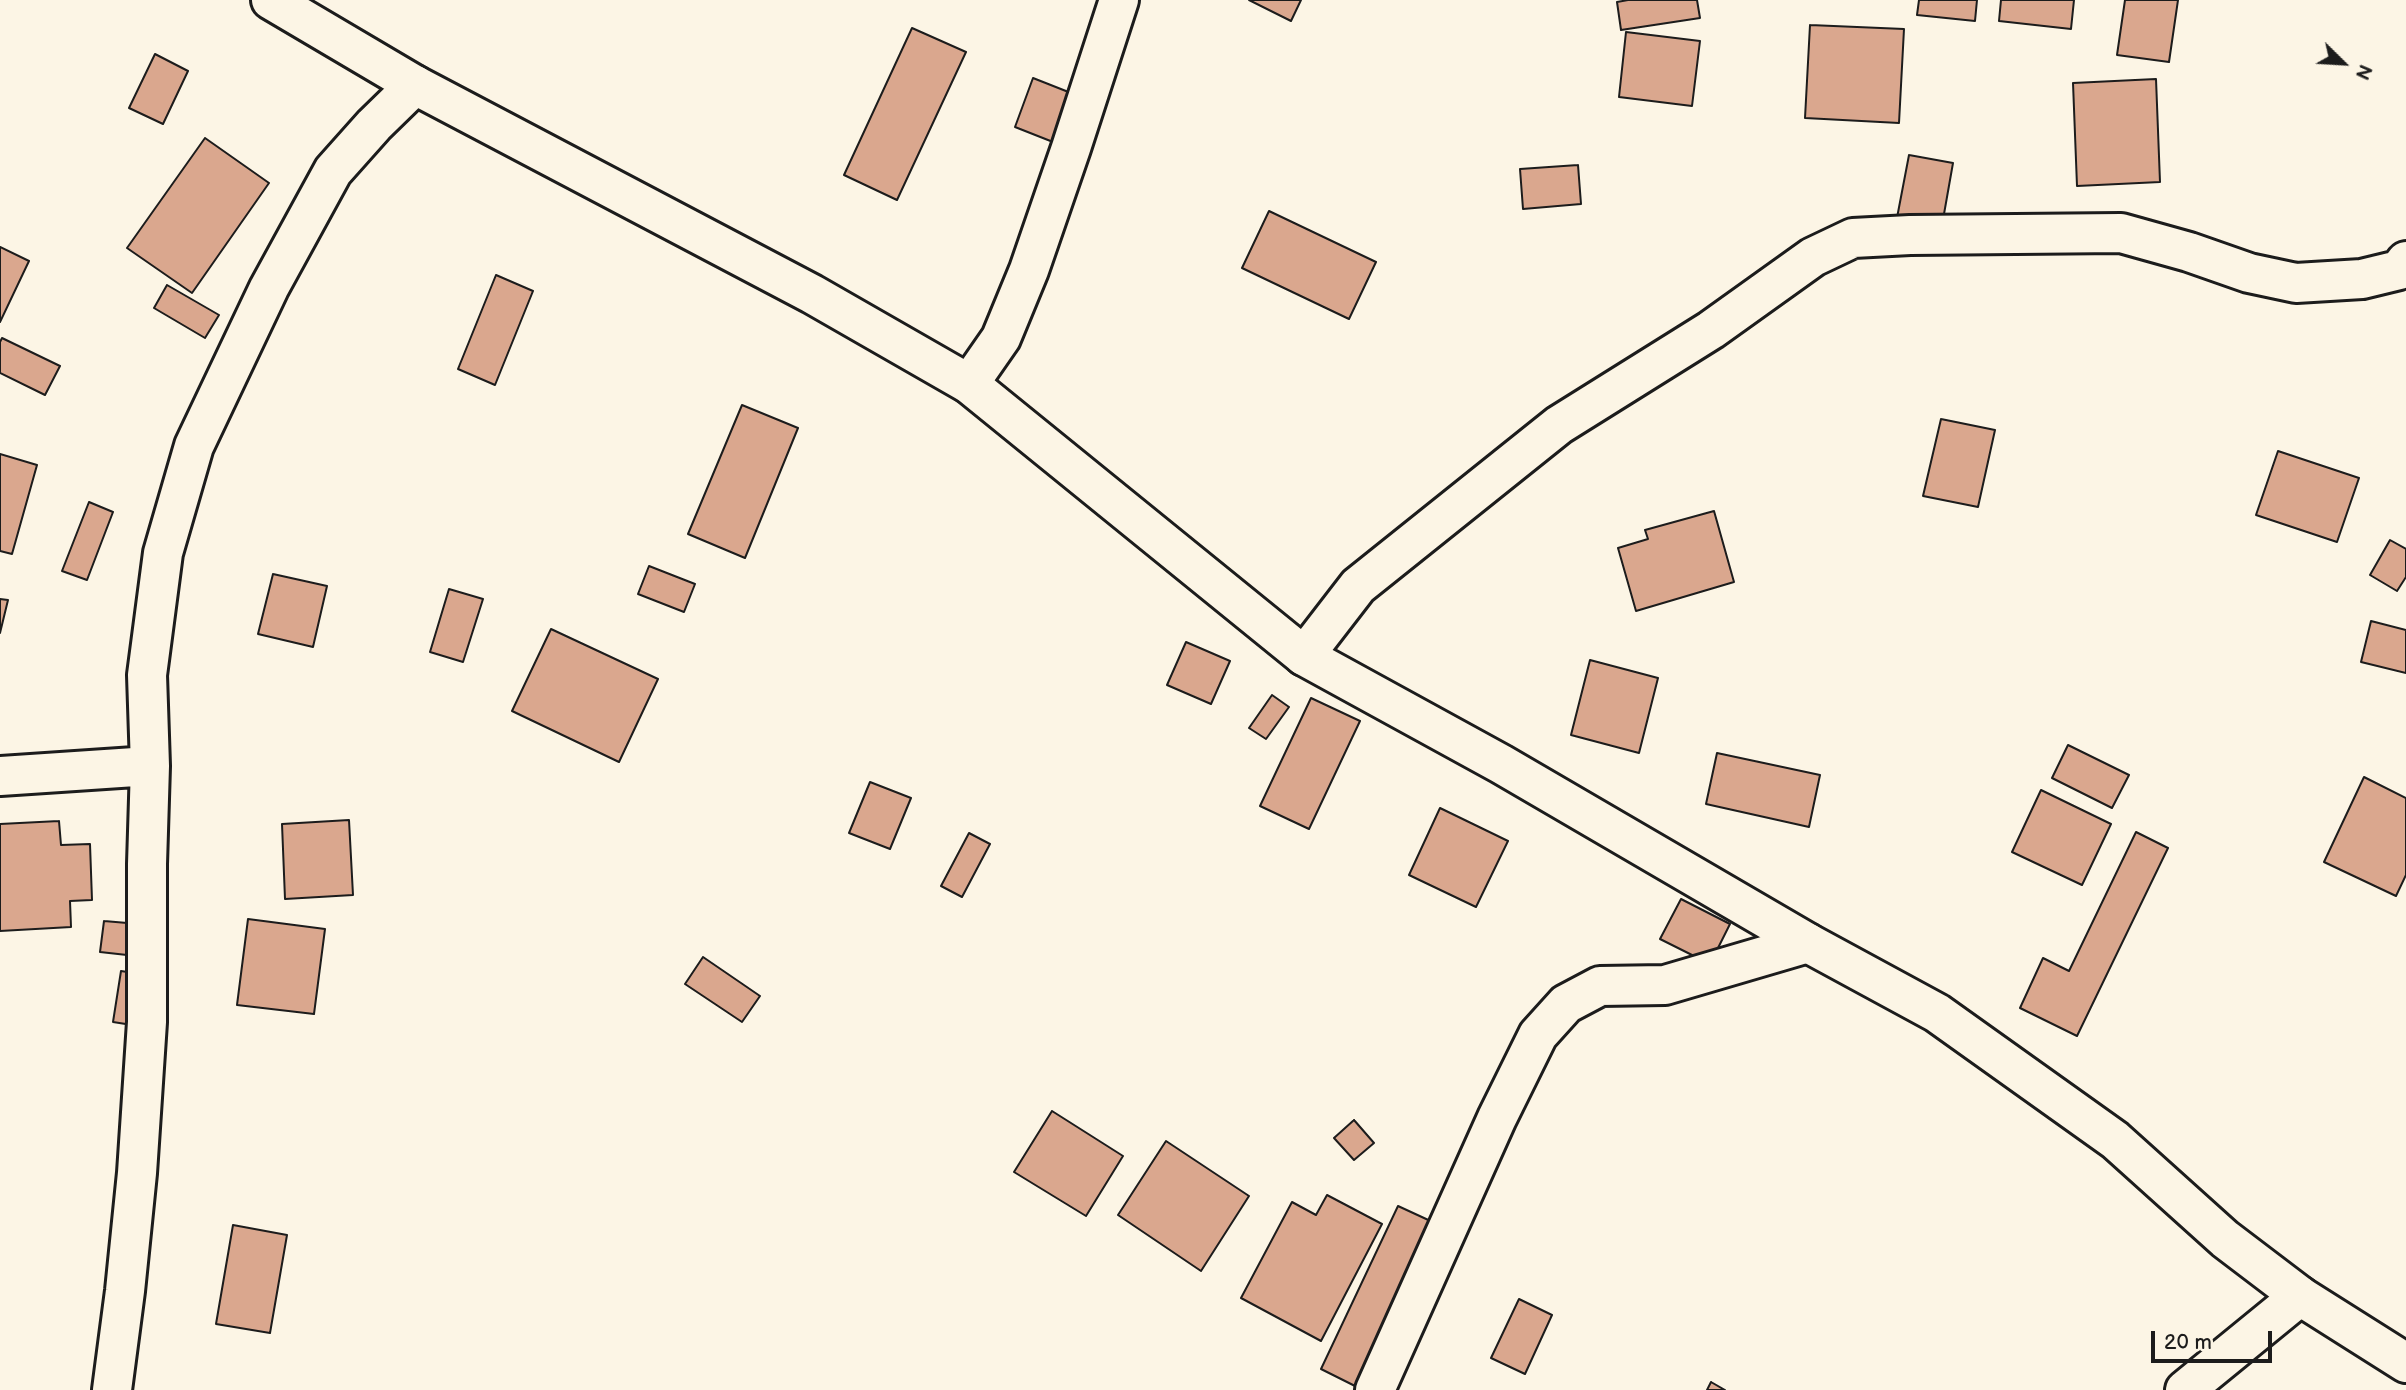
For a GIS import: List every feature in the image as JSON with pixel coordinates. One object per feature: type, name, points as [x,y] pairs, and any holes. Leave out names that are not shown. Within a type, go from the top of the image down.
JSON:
[{"type":"street","points":[[271,0],[415,85],[812,294],[969,384],[1304,656],[1501,764],[1808,943],[1937,1013],[2115,1140],[2225,1239],[2300,1296],[2406,1363]]},
{"type":"street","points":[[969,384],[1001,338],[1029,270],[1072,148],[1119,0]]},
{"type":"street","points":[[112,1390],[137,1173],[146,1022],[150,766],[147,675],[163,554],[194,446],[269,288],[333,171],[415,85]]},
{"type":"street","points":[[1304,656],[1358,586],[1559,425],[1711,330],[1813,257],[1853,238],[2121,233],[2189,252],[2249,273],[2295,283],[2362,279],[2399,270],[2406,261]]},
{"type":"street","points":[[0,776],[150,766]]},
{"type":"street","points":[[1375,1390],[1497,1118],[1538,1035],[1566,1004],[1600,986],[1665,985],[1808,943]]},
{"type":"street","points":[[2185,1390],[2300,1296]]},
{"type":"building","points":[[1249,0],[1301,0],[1291,21]]},
{"type":"building","points":[[1697,0],[1700,18],[1621,30],[1617,2]]},
{"type":"building","points":[[1919,0],[1977,0],[1975,21],[1917,15]]},
{"type":"building","points":[[2001,0],[2074,0],[2071,29],[1999,21]]},
{"type":"building","points":[[2125,0],[2178,0],[2169,62],[2117,55]]},
{"type":"building","points":[[1810,25],[1904,29],[1899,123],[1805,118]]},
{"type":"building","points":[[912,28],[966,52],[897,200],[844,175]]},
{"type":"building","points":[[1626,32],[1700,41],[1692,106],[1619,97]]},
{"type":"building","points":[[155,54],[188,71],[163,124],[129,108]]},
{"type":"building","points":[[1033,78],[1071,93],[1053,142],[1015,127]]},
{"type":"building","points":[[2156,79],[2160,182],[2077,186],[2073,83]]},
{"type":"building","points":[[205,138],[269,183],[192,293],[127,248]]},
{"type":"building","points":[[1909,155],[1953,163],[1941,231],[1896,223]]},
{"type":"building","points":[[1578,165],[1581,204],[1523,209],[1520,169]]},
{"type":"building","points":[[1269,211],[1376,262],[1349,319],[1242,268]]},
{"type":"building","points":[[0,247],[29,261],[0,322]]},
{"type":"building","points":[[496,275],[533,291],[495,385],[458,369]]},
{"type":"building","points":[[167,285],[219,315],[205,338],[154,308]]},
{"type":"building","points":[[2,338],[60,366],[45,395],[0,373]]},
{"type":"building","points":[[742,405],[798,428],[745,558],[688,534]]},
{"type":"building","points":[[1941,419],[1995,430],[1978,507],[1923,496]]},
{"type":"building","points":[[2278,451],[2359,478],[2337,542],[2256,515]]},
{"type":"building","points":[[0,454],[37,465],[12,554],[0,551]]},
{"type":"building","points":[[89,502],[113,512],[87,580],[62,571]]},
{"type":"building","points":[[1714,511],[1734,582],[1636,611],[1618,548],[1648,539],[1645,530]]},
{"type":"building","points":[[2390,540],[2406,549],[2406,577],[2397,591],[2370,575]]},
{"type":"building","points":[[649,566],[695,584],[684,612],[638,594]]},
{"type":"building","points":[[273,574],[327,586],[313,647],[258,634]]},
{"type":"building","points":[[449,589],[483,599],[463,662],[430,652]]},
{"type":"building","points":[[0,599],[8,600],[0,633]]},
{"type":"building","points":[[2371,621],[2406,630],[2406,673],[2361,662]]},
{"type":"building","points":[[551,629],[658,679],[619,762],[512,711]]},
{"type":"building","points":[[1186,642],[1230,661],[1211,704],[1167,685]]},
{"type":"building","points":[[1590,660],[1658,678],[1639,753],[1571,735]]},
{"type":"building","points":[[1272,695],[1289,707],[1266,739],[1249,728]]},
{"type":"building","points":[[1311,698],[1360,721],[1309,829],[1260,806]]},
{"type":"building","points":[[2068,745],[2129,775],[2112,808],[2052,778]]},
{"type":"building","points":[[1717,753],[1820,775],[1809,827],[1706,804]]},
{"type":"building","points":[[2364,777],[2406,798],[2406,875],[2396,896],[2324,862]]},
{"type":"building","points":[[870,782],[911,798],[890,849],[849,833]]},
{"type":"building","points":[[2041,790],[2111,824],[2082,885],[2012,852]]},
{"type":"building","points":[[1440,808],[1508,841],[1476,907],[1409,875]]},
{"type":"building","points":[[349,820],[353,895],[285,899],[282,824]]},
{"type":"building","points":[[59,821],[61,845],[90,844],[92,900],[70,901],[71,927],[0,931],[0,824]]},
{"type":"building","points":[[2136,832],[2168,848],[2077,1036],[2020,1008],[2043,958],[2069,971]]},
{"type":"building","points":[[969,833],[990,844],[962,897],[941,886]]},
{"type":"building","points":[[1681,899],[1730,924],[1710,964],[1660,939]]},
{"type":"building","points":[[248,919],[325,929],[314,1014],[237,1005]]},
{"type":"building","points":[[104,921],[139,924],[136,956],[100,952]]},
{"type":"building","points":[[703,957],[760,996],[742,1022],[685,984]]},
{"type":"building","points":[[121,971],[140,974],[132,1025],[113,1022]]},
{"type":"building","points":[[1052,1111],[1123,1156],[1086,1216],[1014,1172]]},
{"type":"building","points":[[1354,1120],[1374,1143],[1354,1160],[1334,1138]]},
{"type":"building","points":[[1166,1141],[1249,1196],[1201,1271],[1118,1215]]},
{"type":"building","points":[[1327,1195],[1382,1224],[1321,1341],[1241,1298],[1292,1202],[1316,1215]]},
{"type":"building","points":[[1398,1206],[1437,1224],[1359,1388],[1321,1369]]},
{"type":"building","points":[[233,1225],[287,1235],[270,1333],[216,1324]]},
{"type":"building","points":[[1519,1299],[1552,1315],[1525,1374],[1491,1358]]},
{"type":"building","points":[[1711,1382],[1725,1390],[1707,1390]]}]
